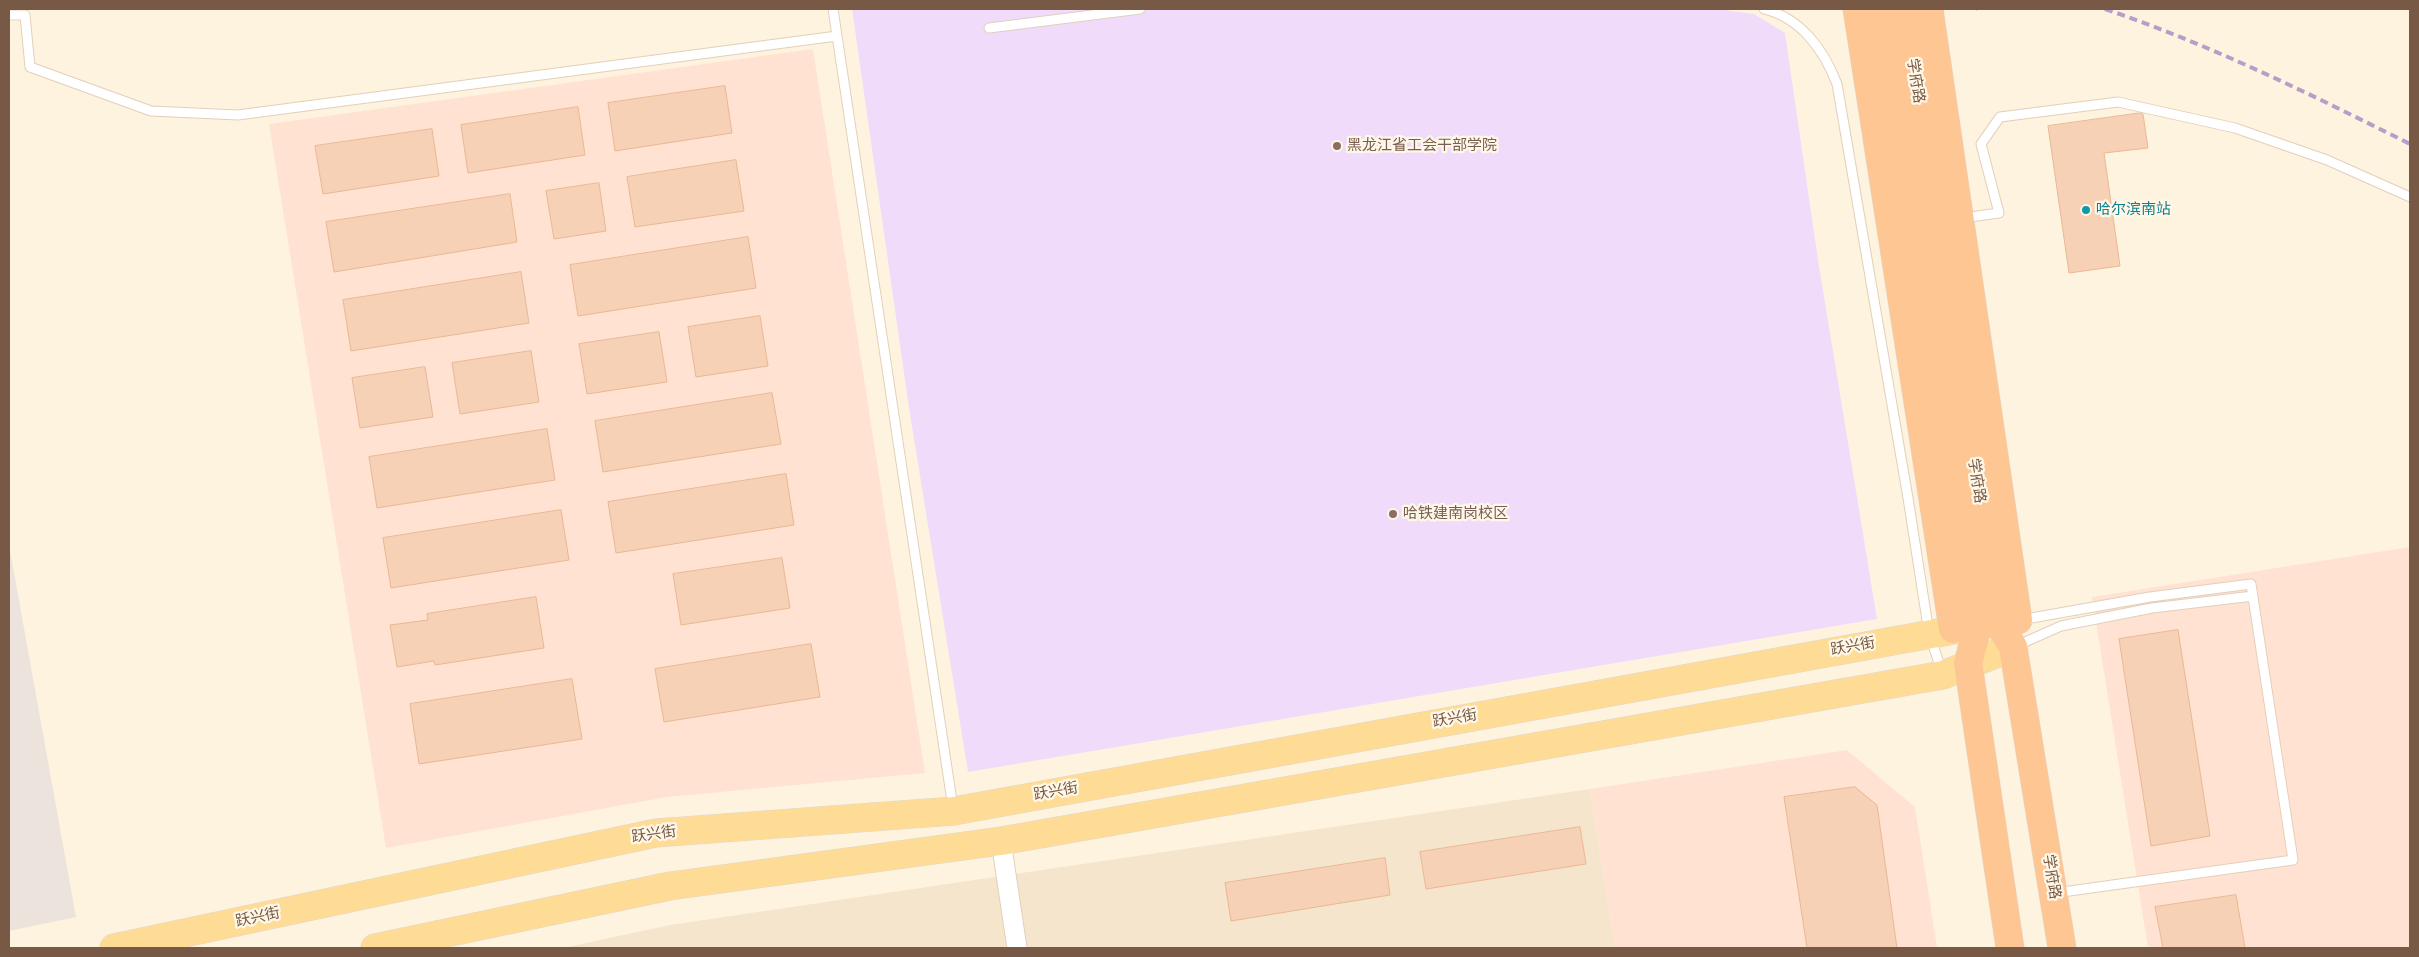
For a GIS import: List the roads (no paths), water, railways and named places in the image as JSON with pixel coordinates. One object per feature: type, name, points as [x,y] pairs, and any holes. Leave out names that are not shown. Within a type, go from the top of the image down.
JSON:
[{"type":"highway","points":[[1857,9],[1975,626]]},
{"type":"highway","name":"学府路","points":[[1883,9],[1975,626]]},
{"type":"highway","name":"学府路","points":[[1904,9],[1975,626],[1968,663],[2010,948]]},
{"type":"highway","points":[[1928,9],[1960,219],[1975,626]]},
{"type":"highway","name":"学府路","points":[[1975,626],[2013,647],[2062,948]]},
{"type":"main road","name":"跃兴街","points":[[114,948],[656,833],[954,811],[1975,626]]},
{"type":"main road","points":[[375,948],[670,886],[1001,841],[1943,675],[1968,663],[2013,647]]},
{"type":"street","points":[[1001,841],[1017,948]]},
{"type":"lane","points":[[833,9],[954,811]]},
{"type":"lane","points":[[989,28],[1140,9]]},
{"type":"lane","points":[[1764,9],[1777,12],[1796,24],[1810,37],[1831,68],[1837,84],[1907,488],[1975,626]]},
{"type":"lane","points":[[9,15],[25,15],[30,67],[151,111],[238,114],[837,36]]},
{"type":"lane","points":[[1960,219],[1999,213],[1981,144],[2000,118],[2118,102],[2235,128],[2327,160],[2410,197]]},
{"type":"lane","points":[[1943,675],[1975,626],[2150,597],[2251,584],[2293,860],[2054,893]]},
{"type":"lane","points":[[2013,647],[2061,626],[2152,608],[2253,596]]},
{"type":"railway","points":[[2105,9],[2222,54],[2410,144]]},
{"type":"place","name":"黑龙江省工会干部学院","points":[[1337,146]]},
{"type":"place","name":"哈尔滨南站","points":[[2086,210]]},
{"type":"place","name":"哈铁建南岗校区","points":[[1393,514]]}]
